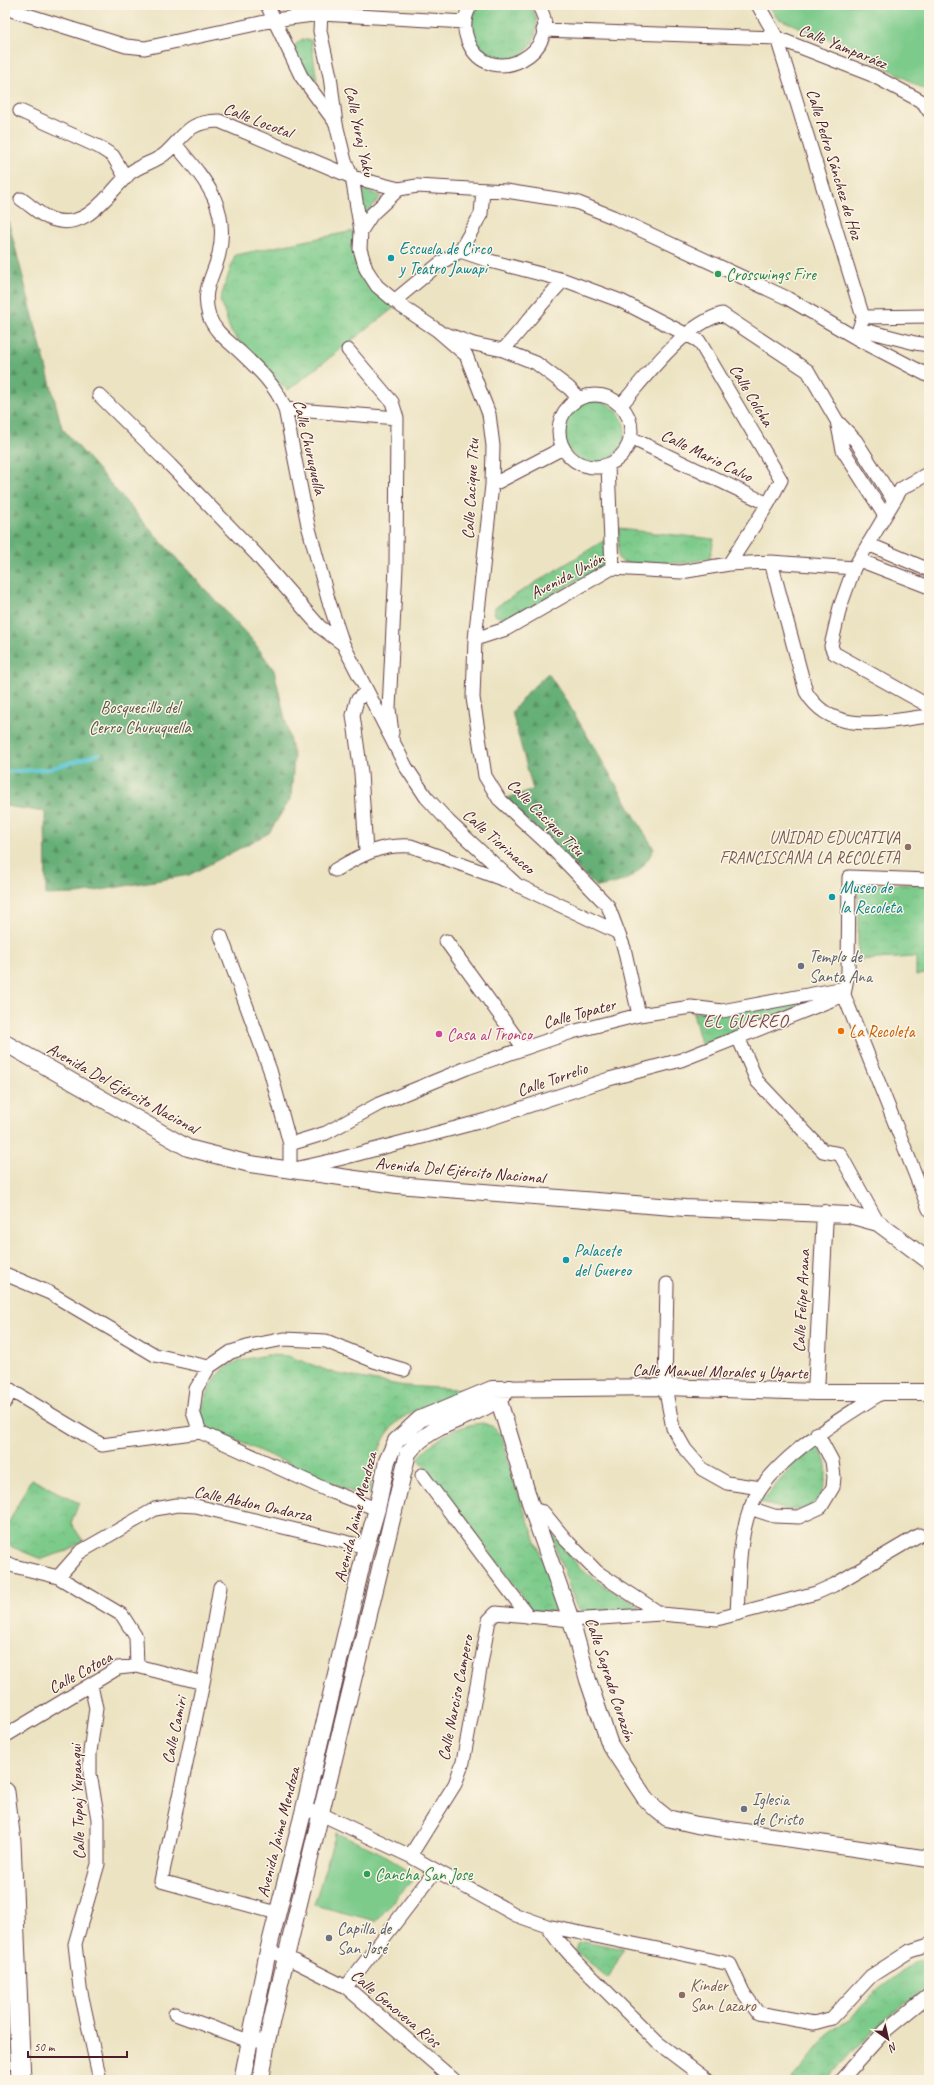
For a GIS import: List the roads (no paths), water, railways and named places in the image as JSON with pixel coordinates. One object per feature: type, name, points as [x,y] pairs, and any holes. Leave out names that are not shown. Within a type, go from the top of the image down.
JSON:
[{"type":"highway","points":[[5,1792],[11,1842],[21,2080]]},
{"type":"main road","name":"Avenida Del Ejército Nacional","points":[[5,1043],[188,1148],[250,1164],[397,1185],[685,1208],[849,1215],[878,1223],[929,1261]]},
{"type":"main road","name":"Calle Felipe Arana","points":[[816,1392],[824,1213]]},
{"type":"main road","name":"Calle Manuel Morales y Ugarte","points":[[510,1388],[665,1387],[816,1392],[929,1392]]},
{"type":"main road","name":"Avenida Jaime Mendoza","points":[[261,2080],[267,2041],[286,1957],[408,1453],[416,1442],[432,1430],[499,1401],[510,1388]]},
{"type":"main road","name":"Avenida Jaime Mendoza","points":[[242,2080],[268,1951],[391,1449],[410,1427],[434,1412],[492,1389],[510,1388]]},
{"type":"main road","name":"Calle Sagrado Corazón","points":[[499,1401],[532,1509],[571,1620],[588,1680],[610,1746],[645,1798],[667,1818],[697,1825],[929,1859]]},
{"type":"street","points":[[267,5],[301,76],[336,124]]},
{"type":"street","points":[[471,5],[465,22],[466,37],[473,51],[485,61],[500,65],[515,64],[529,56],[539,44],[543,30],[542,14],[538,5]]},
{"type":"street","name":"Calle Pedro Sánchez de Hoz","points":[[758,5],[778,38],[860,328]]},
{"type":"street","points":[[5,8],[126,46],[145,48],[323,9],[465,22]]},
{"type":"street","name":"Calle Yuraj Yaku","points":[[323,9],[320,31],[330,76],[336,124],[345,161],[352,177],[361,231]]},
{"type":"street","name":"Calle Yamparáez","points":[[543,30],[778,38],[872,75],[923,102],[929,111]]},
{"type":"street","points":[[20,111],[99,147],[113,156],[126,178]]},
{"type":"street","name":"Calle Locotal","points":[[21,199],[50,219],[67,223],[93,212],[131,173],[166,153],[185,132],[202,122],[219,121],[352,177],[399,189]]},
{"type":"street","name":"Calle Churuquella","points":[[175,144],[197,170],[216,199],[221,225],[219,254],[207,288],[205,301],[210,318],[218,332],[267,378],[279,394],[285,410],[308,525],[328,600],[343,644],[392,739]]},
{"type":"street","points":[[361,231],[372,214],[399,189],[416,186],[506,191],[576,202],[613,217],[787,298],[860,328],[929,345]]},
{"type":"street","points":[[394,301],[439,264],[460,251],[481,214],[483,190]]},
{"type":"street","name":"Calle Cacique Titu","points":[[361,231],[360,249],[366,269],[377,286],[394,301],[437,330],[466,355],[489,414],[493,446],[492,485],[475,639],[473,698],[485,776],[499,799],[550,846],[608,906],[624,948],[639,1015]]},
{"type":"street","name":"Calle Colcha","points":[[460,251],[490,262],[564,280],[620,301],[686,333],[699,341],[781,480],[768,504]]},
{"type":"street","points":[[503,350],[526,325],[543,301],[564,280]]},
{"type":"street","points":[[621,405],[686,333],[710,317],[722,314],[808,371],[837,421],[856,441],[894,501]]},
{"type":"street","points":[[860,328],[929,316]]},
{"type":"street","points":[[860,328],[929,376]]},
{"type":"street","points":[[437,330],[474,344],[503,350],[536,363],[569,388],[579,399]]},
{"type":"street","points":[[348,350],[392,402],[397,418],[396,567],[389,709],[392,739]]},
{"type":"street","points":[[99,395],[170,465],[256,554],[320,627],[343,644]]},
{"type":"street","points":[[590,395],[601,395],[612,398],[621,405],[628,414],[631,426],[631,438],[626,450],[618,459],[608,465],[587,466],[569,456],[563,448],[560,437],[560,426],[563,415],[570,405],[579,399],[590,395]]},
{"type":"street","points":[[285,410],[397,418]]},
{"type":"street","points":[[837,421],[843,450],[884,516]]},
{"type":"street","name":"Calle Mario Calvo","points":[[631,438],[768,504]]},
{"type":"street","points":[[492,485],[563,448]]},
{"type":"street","points":[[608,465],[612,568]]},
{"type":"street","points":[[929,473],[901,490],[856,564],[840,607],[831,646],[834,653],[929,706]]},
{"type":"street","points":[[729,564],[768,504]]},
{"type":"street","points":[[868,544],[929,570]]},
{"type":"street","points":[[770,562],[806,692],[813,703],[832,717],[850,723],[929,716]]},
{"type":"street","name":"Avenida Unión","points":[[475,639],[506,629],[612,568],[681,572],[729,564],[770,562],[856,564],[929,587]]},
{"type":"street","points":[[366,852],[361,773],[353,715],[357,700],[367,691]]},
{"type":"street","name":"Calle Tiorinaceo","points":[[392,739],[406,767],[426,797],[470,842],[518,885],[617,932]]},
{"type":"street","points":[[335,870],[366,852],[396,845],[411,846],[518,885]]},
{"type":"street","points":[[929,880],[849,877],[848,972],[845,991],[929,1208]]},
{"type":"street","points":[[220,936],[270,1070],[290,1144],[290,1170]]},
{"type":"street","points":[[446,941],[523,1047]]},
{"type":"street","name":"Calle Topater","points":[[290,1144],[326,1133],[379,1104],[467,1068],[523,1047],[572,1032],[639,1015],[691,1007],[722,1011],[845,991]]},
{"type":"street","name":"Calle Torrelio","points":[[290,1170],[339,1160],[486,1120],[609,1079],[681,1060],[845,991]]},
{"type":"street","points":[[738,1037],[757,1081],[823,1151],[840,1154],[878,1223]]},
{"type":"street","points":[[5,1274],[50,1293],[155,1355],[209,1367]]},
{"type":"street","points":[[667,1284],[665,1387],[673,1428],[684,1449],[702,1469],[727,1483],[761,1488]]},
{"type":"street","points":[[200,1432],[193,1412],[196,1389],[209,1367],[232,1352],[284,1339],[326,1340],[374,1361],[404,1370]]},
{"type":"street","points":[[5,1402],[8,1389],[102,1445],[200,1432],[312,1483],[377,1509]]},
{"type":"street","points":[[737,1614],[742,1544],[750,1508],[761,1488],[784,1463],[818,1433],[883,1392]]},
{"type":"street","points":[[750,1508],[774,1516],[800,1517],[821,1507],[832,1487],[834,1477],[832,1461],[818,1433]]},
{"type":"street","points":[[422,1475],[529,1617]]},
{"type":"street","name":"Calle Abdon Ondarza","points":[[58,1577],[80,1552],[155,1509],[177,1505],[196,1506],[366,1547]]},
{"type":"street","points":[[532,1509],[543,1512],[566,1540],[597,1572],[661,1614]]},
{"type":"street","name":"Calle Narciso Campero","points":[[410,1856],[455,1784],[463,1762],[489,1620],[496,1613],[571,1620],[661,1614],[717,1619],[816,1593],[834,1585],[919,1535]]},
{"type":"street","points":[[5,1562],[14,1566],[58,1577],[122,1615],[136,1637],[137,1666]]},
{"type":"street","name":"Calle Camiri","points":[[220,1587],[203,1683],[161,1881],[277,1913]]},
{"type":"street","name":"Calle Cotoca","points":[[5,1736],[118,1668],[137,1666],[203,1683]]},
{"type":"street","name":"Calle Tupaj Yupanqui","points":[[90,1686],[96,1708],[90,1752],[90,1774],[98,1819],[98,1864],[75,1944],[80,1988],[100,2080]]},
{"type":"street","points":[[304,1809],[321,1814],[410,1856],[516,1915],[547,1926],[730,1964],[743,1992],[758,2013],[814,2023],[832,2018],[871,1976],[910,1951],[929,1945]]},
{"type":"street","points":[[346,1987],[435,1870]]},
{"type":"street","points":[[547,1926],[574,1959],[658,2043],[707,2080]]},
{"type":"street","name":"Calle Genoveva Ríos","points":[[268,1951],[286,1957],[346,1987],[454,2080]]},
{"type":"street","points":[[841,2080],[885,2031],[929,1995]]},
{"type":"street","points":[[175,2014],[249,2042],[267,2041]]},
{"type":"waterway","points":[[5,772],[49,769],[99,754]]},
{"type":"place","name":"Escuela de Circo y Teatro Jawapi","points":[[391,258]]},
{"type":"place","name":"Crosswings Fire","points":[[718,274]]},
{"type":"place","name":"UNIDAD EDUCATIVA FRANCISCANA LA RECOLETA","points":[[908,847]]},
{"type":"place","name":"Museo de la Recoleta","points":[[832,897]]},
{"type":"place","name":"Templo de Santa Ana","points":[[801,966]]},
{"type":"place","name":"La Recoleta","points":[[841,1031]]},
{"type":"place","name":"Casa al Tronco","points":[[439,1034]]},
{"type":"place","name":"Palacete del Guereo","points":[[566,1260]]},
{"type":"place","name":"Iglesia de Cristo","points":[[744,1809]]},
{"type":"place","name":"Cancha San Jose","points":[[367,1874]]},
{"type":"place","name":"Capilla de San José","points":[[329,1938]]},
{"type":"place","name":"Kinder San Lazaro","points":[[682,1995]]},
{"type":"district","name":"EL GUEREO","points":[[746,1021]]},
{"type":"park label","name":"Bosquecillo del Cerro Churuquella","points":[[140,717]]}]
